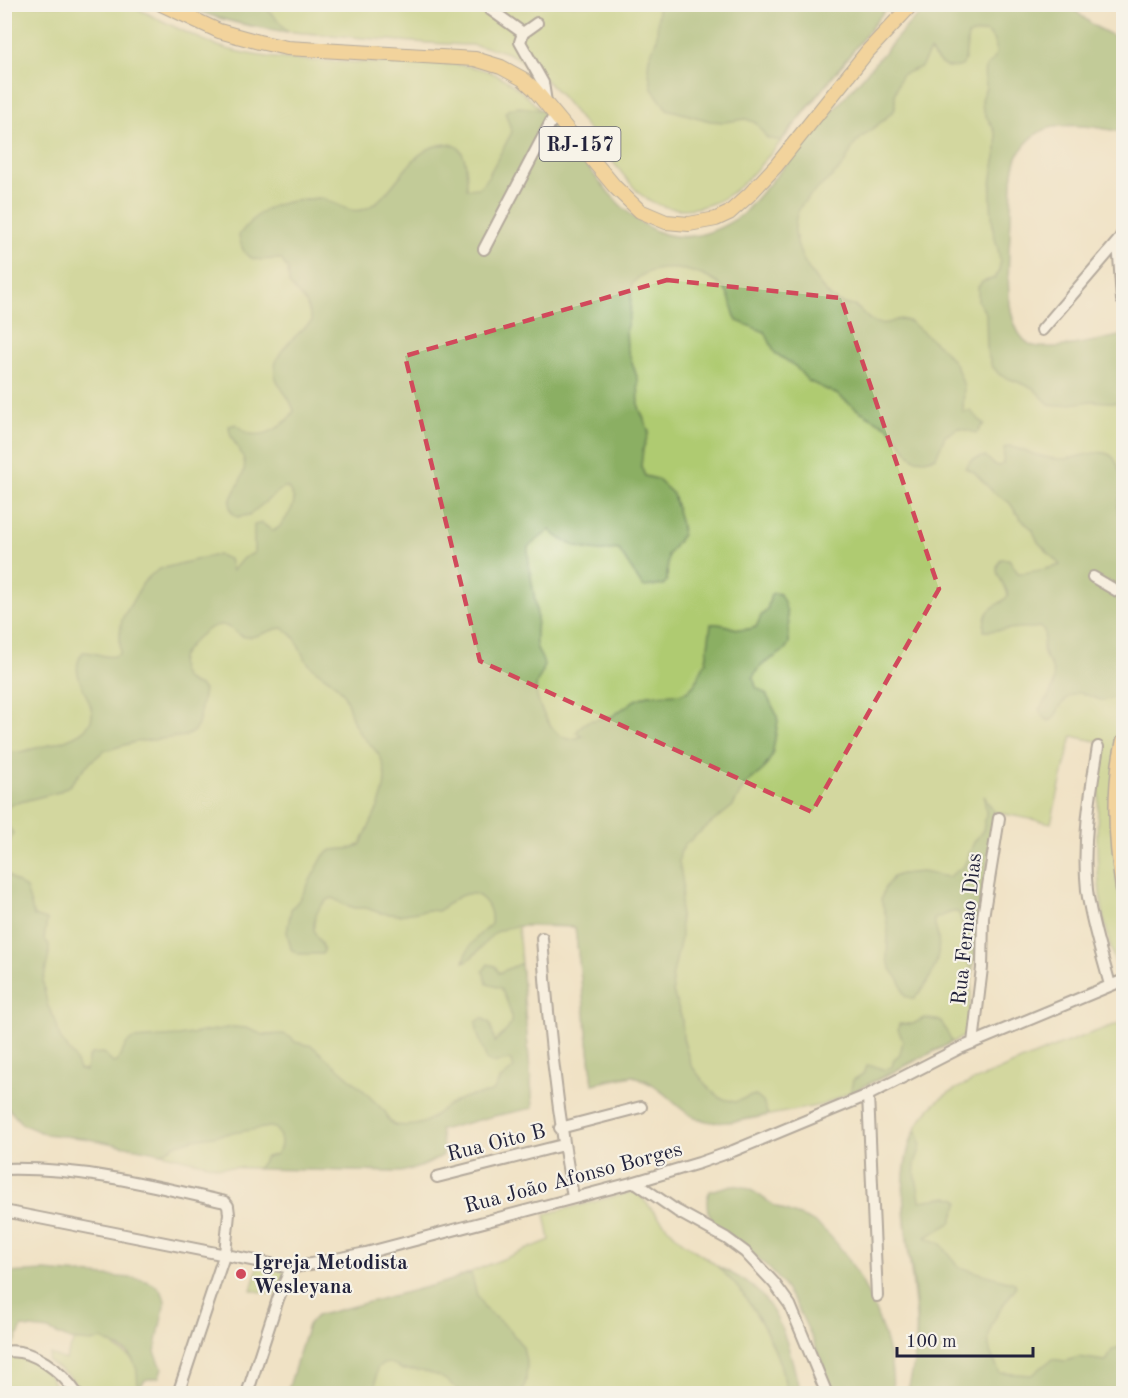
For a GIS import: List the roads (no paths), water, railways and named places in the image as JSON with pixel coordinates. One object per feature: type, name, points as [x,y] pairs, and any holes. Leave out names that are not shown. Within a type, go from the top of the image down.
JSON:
[{"type":"highway","points":[[1124,742],[1116,806],[1120,868],[1124,891]]},
{"type":"main road","name":"RJ-157","points":[[161,4],[219,31],[278,46],[475,59],[501,67],[523,79],[551,108],[615,187],[640,211],[650,217],[675,224],[716,219],[729,213],[749,195],[867,52],[912,4]]},
{"type":"main road","points":[[1117,4],[1124,8]]},
{"type":"street","points":[[489,4],[491,10],[522,33]]},
{"type":"street","points":[[484,249],[551,108],[543,83],[520,42],[522,33],[537,23]]},
{"type":"street","points":[[1122,236],[1122,300]]},
{"type":"street","points":[[1042,330],[1122,236]]},
{"type":"street","points":[[1093,577],[1124,596]]},
{"type":"street","points":[[1098,747],[1087,815],[1086,855],[1088,892],[1093,920],[1110,985]]},
{"type":"street","name":"Rua Fernao Dias","points":[[973,1043],[982,968],[983,917],[999,819]]},
{"type":"street","points":[[542,938],[550,1045],[563,1145],[573,1197]]},
{"type":"street","name":"Rua João Afonso Borges","points":[[5,1211],[225,1253],[291,1268],[366,1253],[699,1164],[868,1095],[973,1043],[1124,980]]},
{"type":"street","points":[[868,1095],[877,1296]]},
{"type":"street","points":[[561,1128],[641,1107]]},
{"type":"street","name":"Rua Oito B","points":[[437,1177],[563,1145]]},
{"type":"street","points":[[4,1168],[38,1168],[91,1173],[225,1202],[230,1214],[225,1253],[178,1394]]},
{"type":"street","points":[[635,1182],[676,1211],[726,1238],[745,1252],[768,1275],[790,1305],[827,1394]]},
{"type":"street","points":[[247,1394],[278,1299],[291,1268]]},
{"type":"street","points":[[4,1352],[20,1352],[40,1360],[67,1381],[77,1394]]},
{"type":"place","name":"Igreja Metodista Wesleyana","points":[[241,1274]]}]
